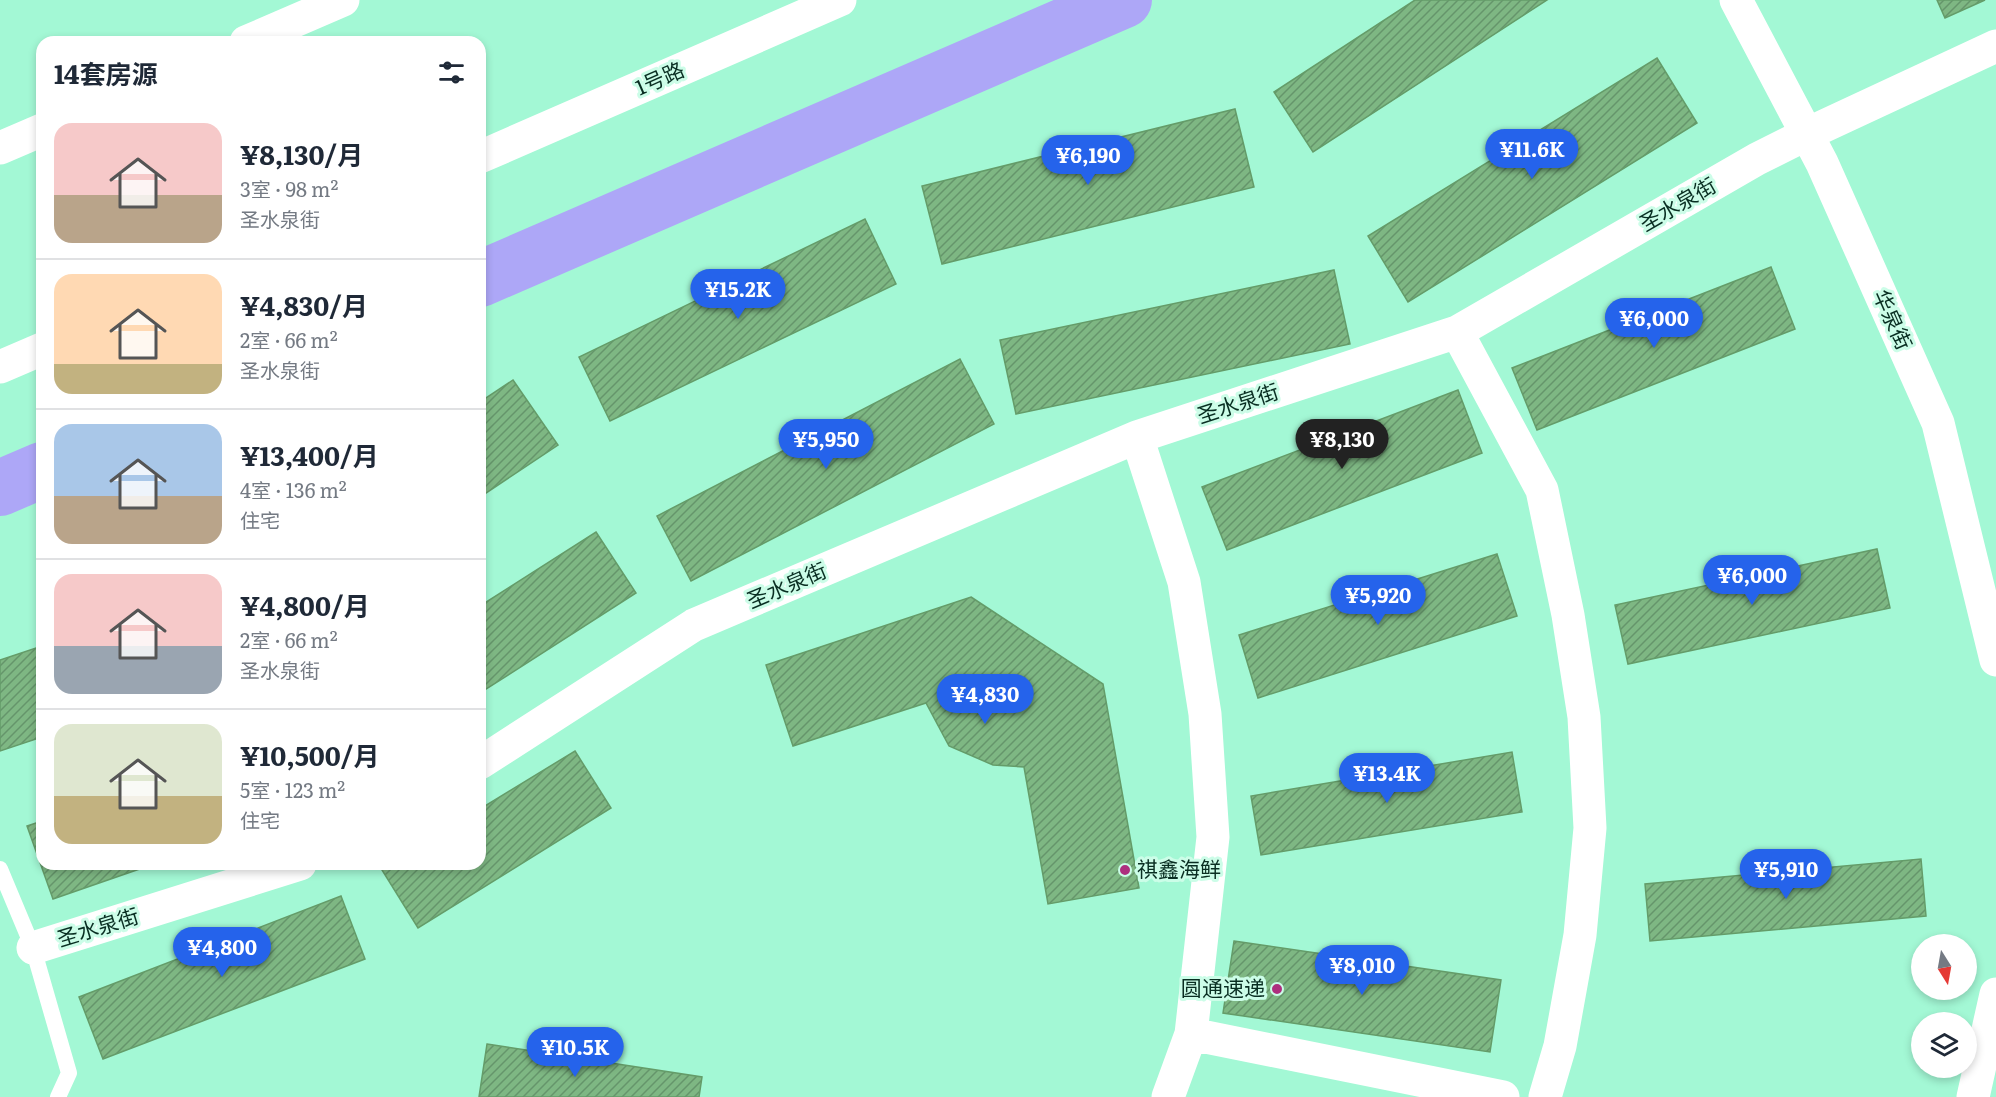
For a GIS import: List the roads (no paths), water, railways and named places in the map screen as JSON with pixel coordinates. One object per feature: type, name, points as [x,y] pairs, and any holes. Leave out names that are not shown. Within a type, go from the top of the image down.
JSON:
[{"type":"street","points":[[260,36],[343,0]]},
{"type":"street","name":"1号路","points":[[486,154],[840,0]]},
{"type":"street","name":"华泉街","points":[[1736,0],[1807,134],[1938,423],[1996,660]]},
{"type":"street","name":"圣水泉街","points":[[486,759],[694,625],[1137,437],[1457,332],[1757,159],[1996,46]]},
{"type":"street","points":[[0,148],[36,133]]},
{"type":"street","points":[[1457,332],[1542,490],[1568,615],[1584,717],[1590,828],[1580,935],[1560,1046],[1545,1097]]},
{"type":"street","points":[[0,367],[36,352]]},
{"type":"street","points":[[1137,437],[1184,582],[1205,714],[1213,837],[1191,1034],[1168,1097]]},
{"type":"street","name":"圣水泉街","points":[[33,948],[281,870]]},
{"type":"street","points":[[1972,1097],[1996,994]]},
{"type":"street","points":[[1191,1034],[1503,1097]]},
{"type":"lane","points":[[0,869],[33,948],[69,1073],[58,1097]]},
{"type":"waterway","points":[[486,276],[1124,0]]},
{"type":"waterway","points":[[0,488],[36,473]]},
{"type":"place","name":"祺鑫海鲜","points":[[1125,870]]},
{"type":"place","name":"圆通速递","points":[[1277,989]]}]
